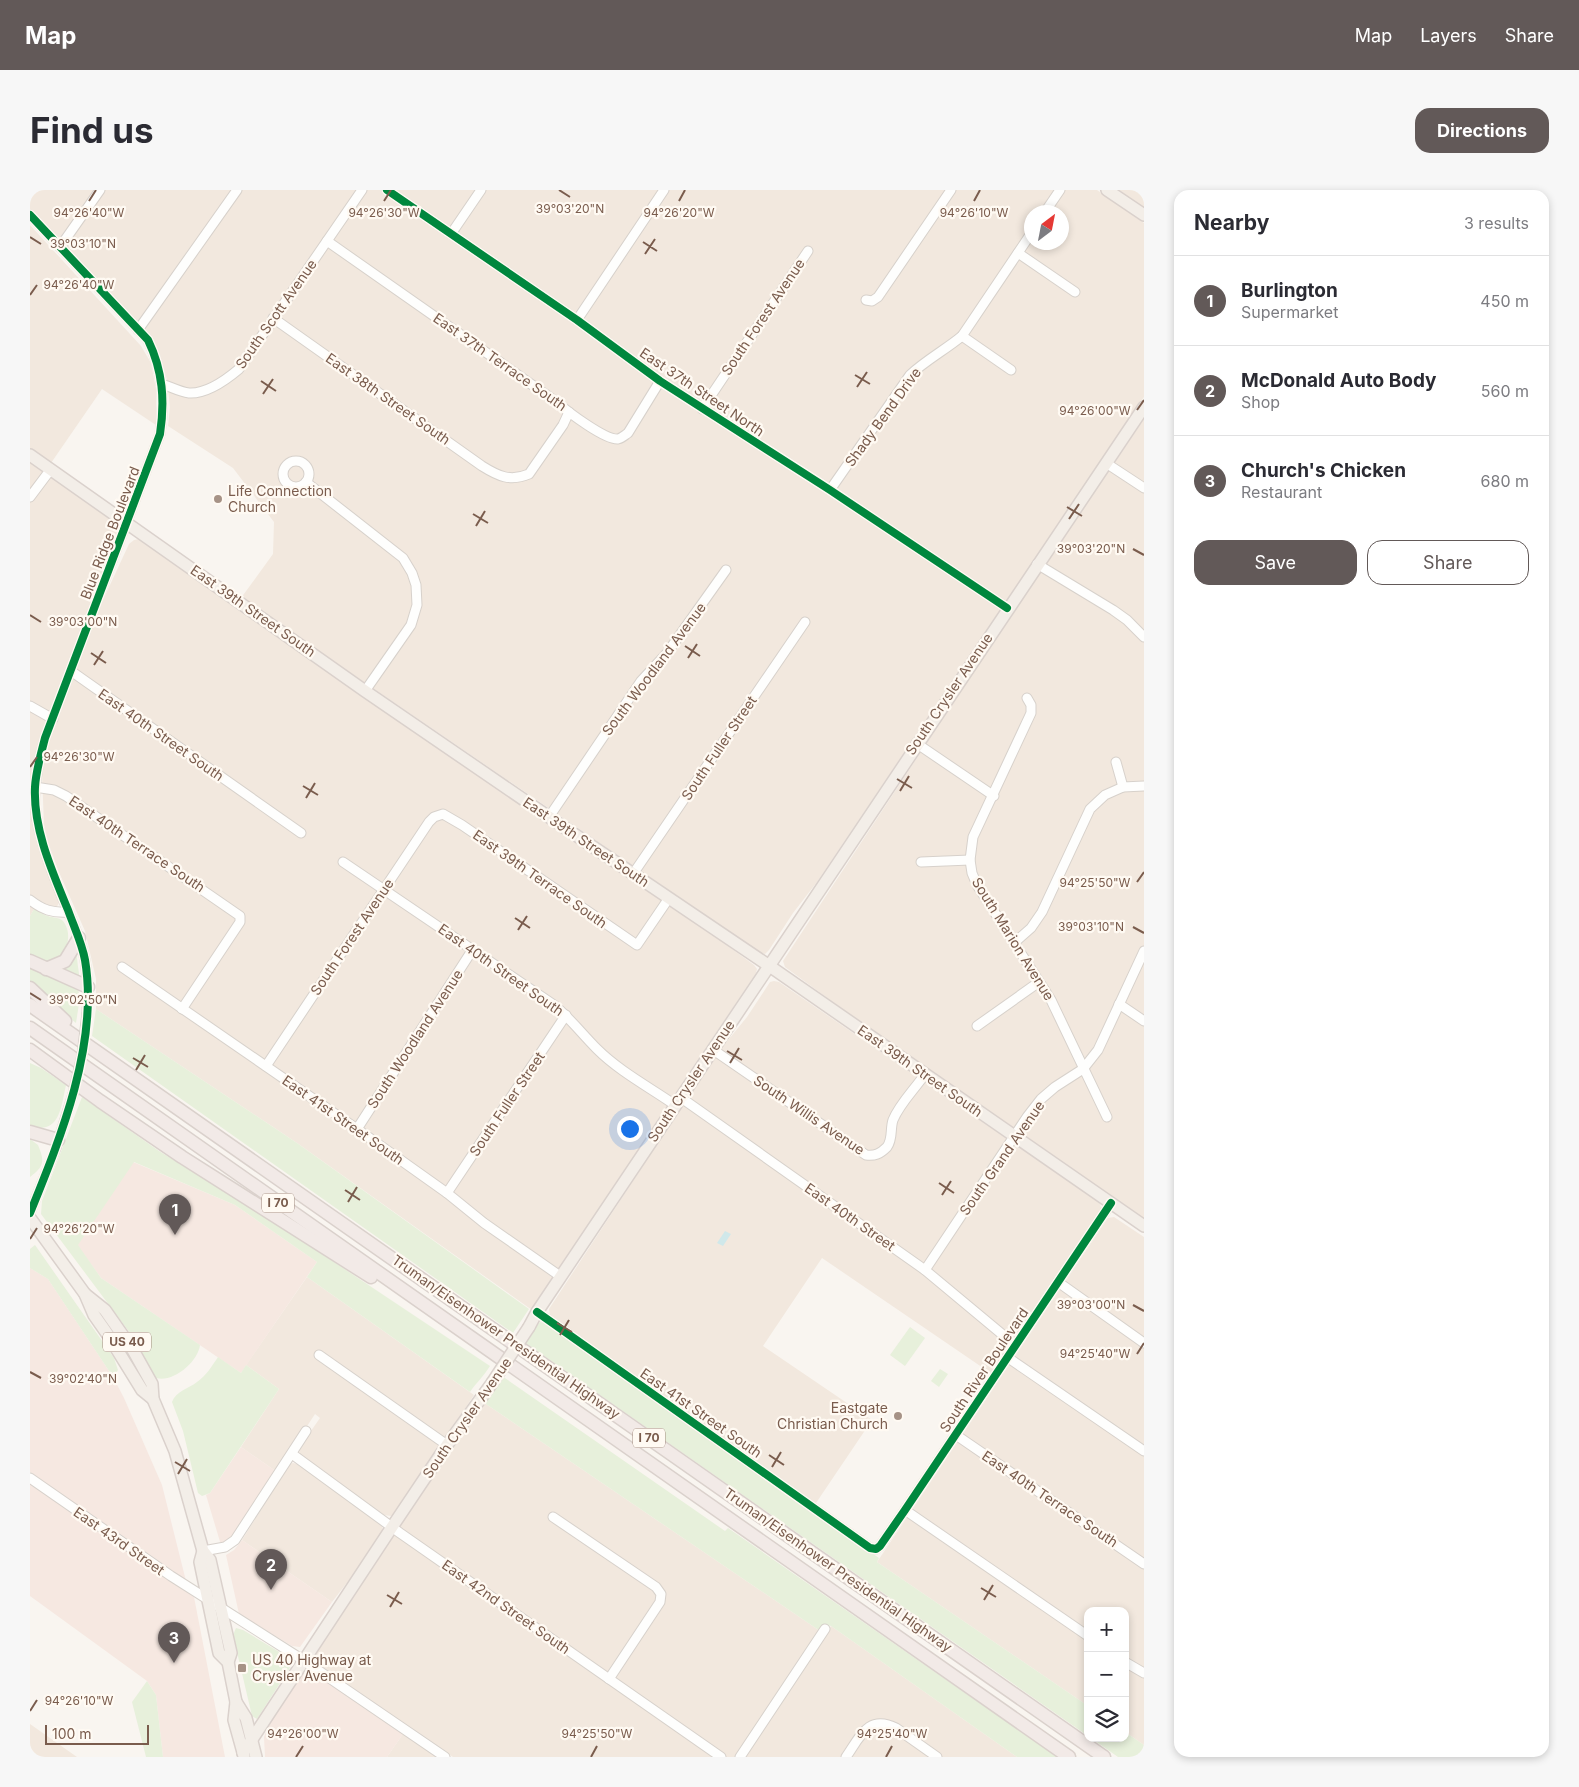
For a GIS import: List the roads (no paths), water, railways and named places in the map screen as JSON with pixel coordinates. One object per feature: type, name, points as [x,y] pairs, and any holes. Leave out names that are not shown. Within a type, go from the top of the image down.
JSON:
[{"type":"highway","points":[[46,969],[65,961],[79,938]]},
{"type":"highway","points":[[30,961],[88,987]]},
{"type":"highway","points":[[30,988],[94,1048]]},
{"type":"highway","name":"Truman/Eisenhower Presidential Highway","points":[[30,1005],[1104,1757]]},
{"type":"highway","name":"Truman/Eisenhower Presidential Highway","points":[[30,1028],[1069,1757]]},
{"type":"highway","points":[[30,1050],[60,1073]]},
{"type":"highway","points":[[30,1057],[60,1073],[182,1157],[477,1343]]},
{"type":"highway","points":[[30,1132],[58,1140]]},
{"type":"main road","points":[[1107,190],[1144,215]]},
{"type":"main road","name":"South Crysler Avenue","points":[[243,1756],[303,1660],[447,1445],[492,1383],[560,1276],[916,743],[1144,407]]},
{"type":"main road","name":"East 39th Street South","points":[[30,455],[365,691],[768,965],[1144,1226]]},
{"type":"main road","name":"US 40","points":[[30,1218],[85,1294],[105,1310],[133,1350],[152,1384],[153,1399],[175,1452],[203,1551],[210,1560],[230,1653],[228,1662],[236,1702],[234,1720],[243,1756]]},
{"type":"main road","name":"US 40","points":[[203,1551],[200,1562],[219,1653],[228,1662]]},
{"type":"main road","name":"US 40","points":[[236,1702],[246,1718],[256,1757]]},
{"type":"street","points":[[60,247],[100,190]]},
{"type":"street","points":[[138,330],[237,190]]},
{"type":"street","name":"South Scott Avenue","points":[[162,384],[190,393],[205,390],[219,384],[239,369],[362,190]]},
{"type":"street","name":"East 37th Street North","points":[[387,190],[577,320],[659,383],[830,490],[1007,608]]},
{"type":"street","points":[[451,234],[481,190]]},
{"type":"street","points":[[577,320],[664,190]]},
{"type":"street","points":[[866,300],[872,301],[878,297],[951,190]]},
{"type":"street","points":[[1050,205],[1060,190]]},
{"type":"street","name":"Blue Ridge Boulevard","points":[[30,215],[148,340],[158,364],[164,411],[160,434],[45,738],[38,766],[35,787],[38,827],[79,938],[85,958],[88,987],[82,1055],[73,1094],[44,1180],[30,1213]]},
{"type":"street","name":"East 37th Terrace South","points":[[327,241],[558,402],[569,412],[608,437],[617,439],[628,433],[659,383]]},
{"type":"street","name":"Shady Bend Drive","points":[[830,490],[910,375],[923,362],[949,348],[962,336],[1024,244]]},
{"type":"street","name":"South Forest Avenue","points":[[702,409],[808,251]]},
{"type":"street","points":[[1018,253],[1075,292]]},
{"type":"street","name":"East 38th Street South","points":[[274,318],[482,466],[503,478],[520,478],[529,474],[569,412]]},
{"type":"street","points":[[962,336],[1011,370]]},
{"type":"street","points":[[1106,463],[1144,488]]},
{"type":"street","points":[[30,497],[51,469]]},
{"type":"street","points":[[306,482],[403,558],[412,573],[416,585],[417,605],[411,625],[365,691]]},
{"type":"street","points":[[1037,564],[1113,610],[1127,620],[1144,637]]},
{"type":"street","name":"South Woodland Avenue","points":[[549,817],[641,681],[667,653],[726,570]]},
{"type":"street","name":"South Fuller Street","points":[[633,874],[805,622]]},
{"type":"street","name":"East 40th Street South","points":[[71,671],[301,833]]},
{"type":"street","name":"South Marion Avenue","points":[[1027,698],[1031,705],[1031,713],[974,837],[970,860],[972,873],[977,885],[1051,1000],[1107,1117]]},
{"type":"street","points":[[30,706],[53,719]]},
{"type":"street","points":[[916,743],[994,796]]},
{"type":"street","points":[[1116,762],[1123,787]]},
{"type":"street","points":[[1014,944],[1031,928],[1042,912],[1090,809],[1105,795],[1123,787],[1144,786]]},
{"type":"street","name":"East 40th Terrace South","points":[[35,787],[54,790],[66,796],[240,916],[240,922],[182,1009]]},
{"type":"street","name":"South Forest Avenue","points":[[266,1066],[429,822],[434,817],[443,814]]},
{"type":"street","name":"East 39th Terrace South","points":[[443,814],[462,825],[637,946],[669,898]]},
{"type":"street","points":[[921,862],[970,860]]},
{"type":"street","name":"East 40th Street South","points":[[343,862],[566,1014],[597,1049],[614,1063],[677,1101]]},
{"type":"street","points":[[30,900],[45,910],[68,912]]},
{"type":"street","name":"South Woodland Avenue","points":[[356,1129],[473,949]]},
{"type":"street","name":"South Grand Avenue","points":[[925,1270],[1041,1099],[1055,1087],[1083,1069],[1098,1050],[1144,951]]},
{"type":"street","name":"East 41st Street South","points":[[122,967],[447,1193],[484,1223],[560,1276]]},
{"type":"street","points":[[977,1026],[1039,982]]},
{"type":"street","points":[[1119,1004],[1144,1021]]},
{"type":"street","name":"South Fuller Street","points":[[447,1193],[566,1014]]},
{"type":"street","name":"South Willis Avenue","points":[[712,1049],[866,1155],[874,1156],[881,1153],[889,1145],[892,1122],[925,1074]]},
{"type":"street","name":"East 40th Street","points":[[677,1101],[925,1270],[1015,1345]]},
{"type":"street","name":"South River Boulevard","points":[[876,1549],[880,1546],[956,1435],[1111,1203]]},
{"type":"street","points":[[1058,1282],[1144,1343]]},
{"type":"street","name":"East 41st Street South","points":[[537,1312],[870,1548],[876,1549]]},
{"type":"street","points":[[319,1355],[447,1445]]},
{"type":"street","points":[[1008,1357],[1144,1451]]},
{"type":"street","points":[[203,1551],[225,1547],[236,1540],[306,1431]]},
{"type":"street","name":"East 40th Terrace South","points":[[956,1435],[1144,1564]]},
{"type":"street","name":"East 42nd Street South","points":[[292,1454],[392,1527],[721,1757]]},
{"type":"street","name":"East 43rd Street","points":[[30,1478],[209,1602],[303,1660],[445,1757]]},
{"type":"street","points":[[905,1510],[1084,1633]]},
{"type":"street","points":[[553,1517],[656,1586],[661,1594],[660,1602],[609,1679]]},
{"type":"street","points":[[740,1757],[825,1629]]},
{"type":"street","points":[[1129,1665],[1144,1673]]},
{"type":"street","points":[[846,1757],[864,1731],[871,1725],[878,1723],[889,1724],[937,1757]]},
{"type":"water","points":[[725,1231],[731,1234],[723,1246],[717,1243]]},
{"type":"place","name":"Life Connection Church","points":[[218,499]]},
{"type":"place","name":"Burlington","points":[[175,1235]]},
{"type":"place","name":"Eastgate Christian Church","points":[[898,1416]]},
{"type":"place","name":"McDonald Auto Body","points":[[271,1590]]},
{"type":"place","name":"Church's Chicken","points":[[174,1663]]},
{"type":"place","name":"US 40 Highway at Crysler Avenue","points":[[242,1668]]}]
